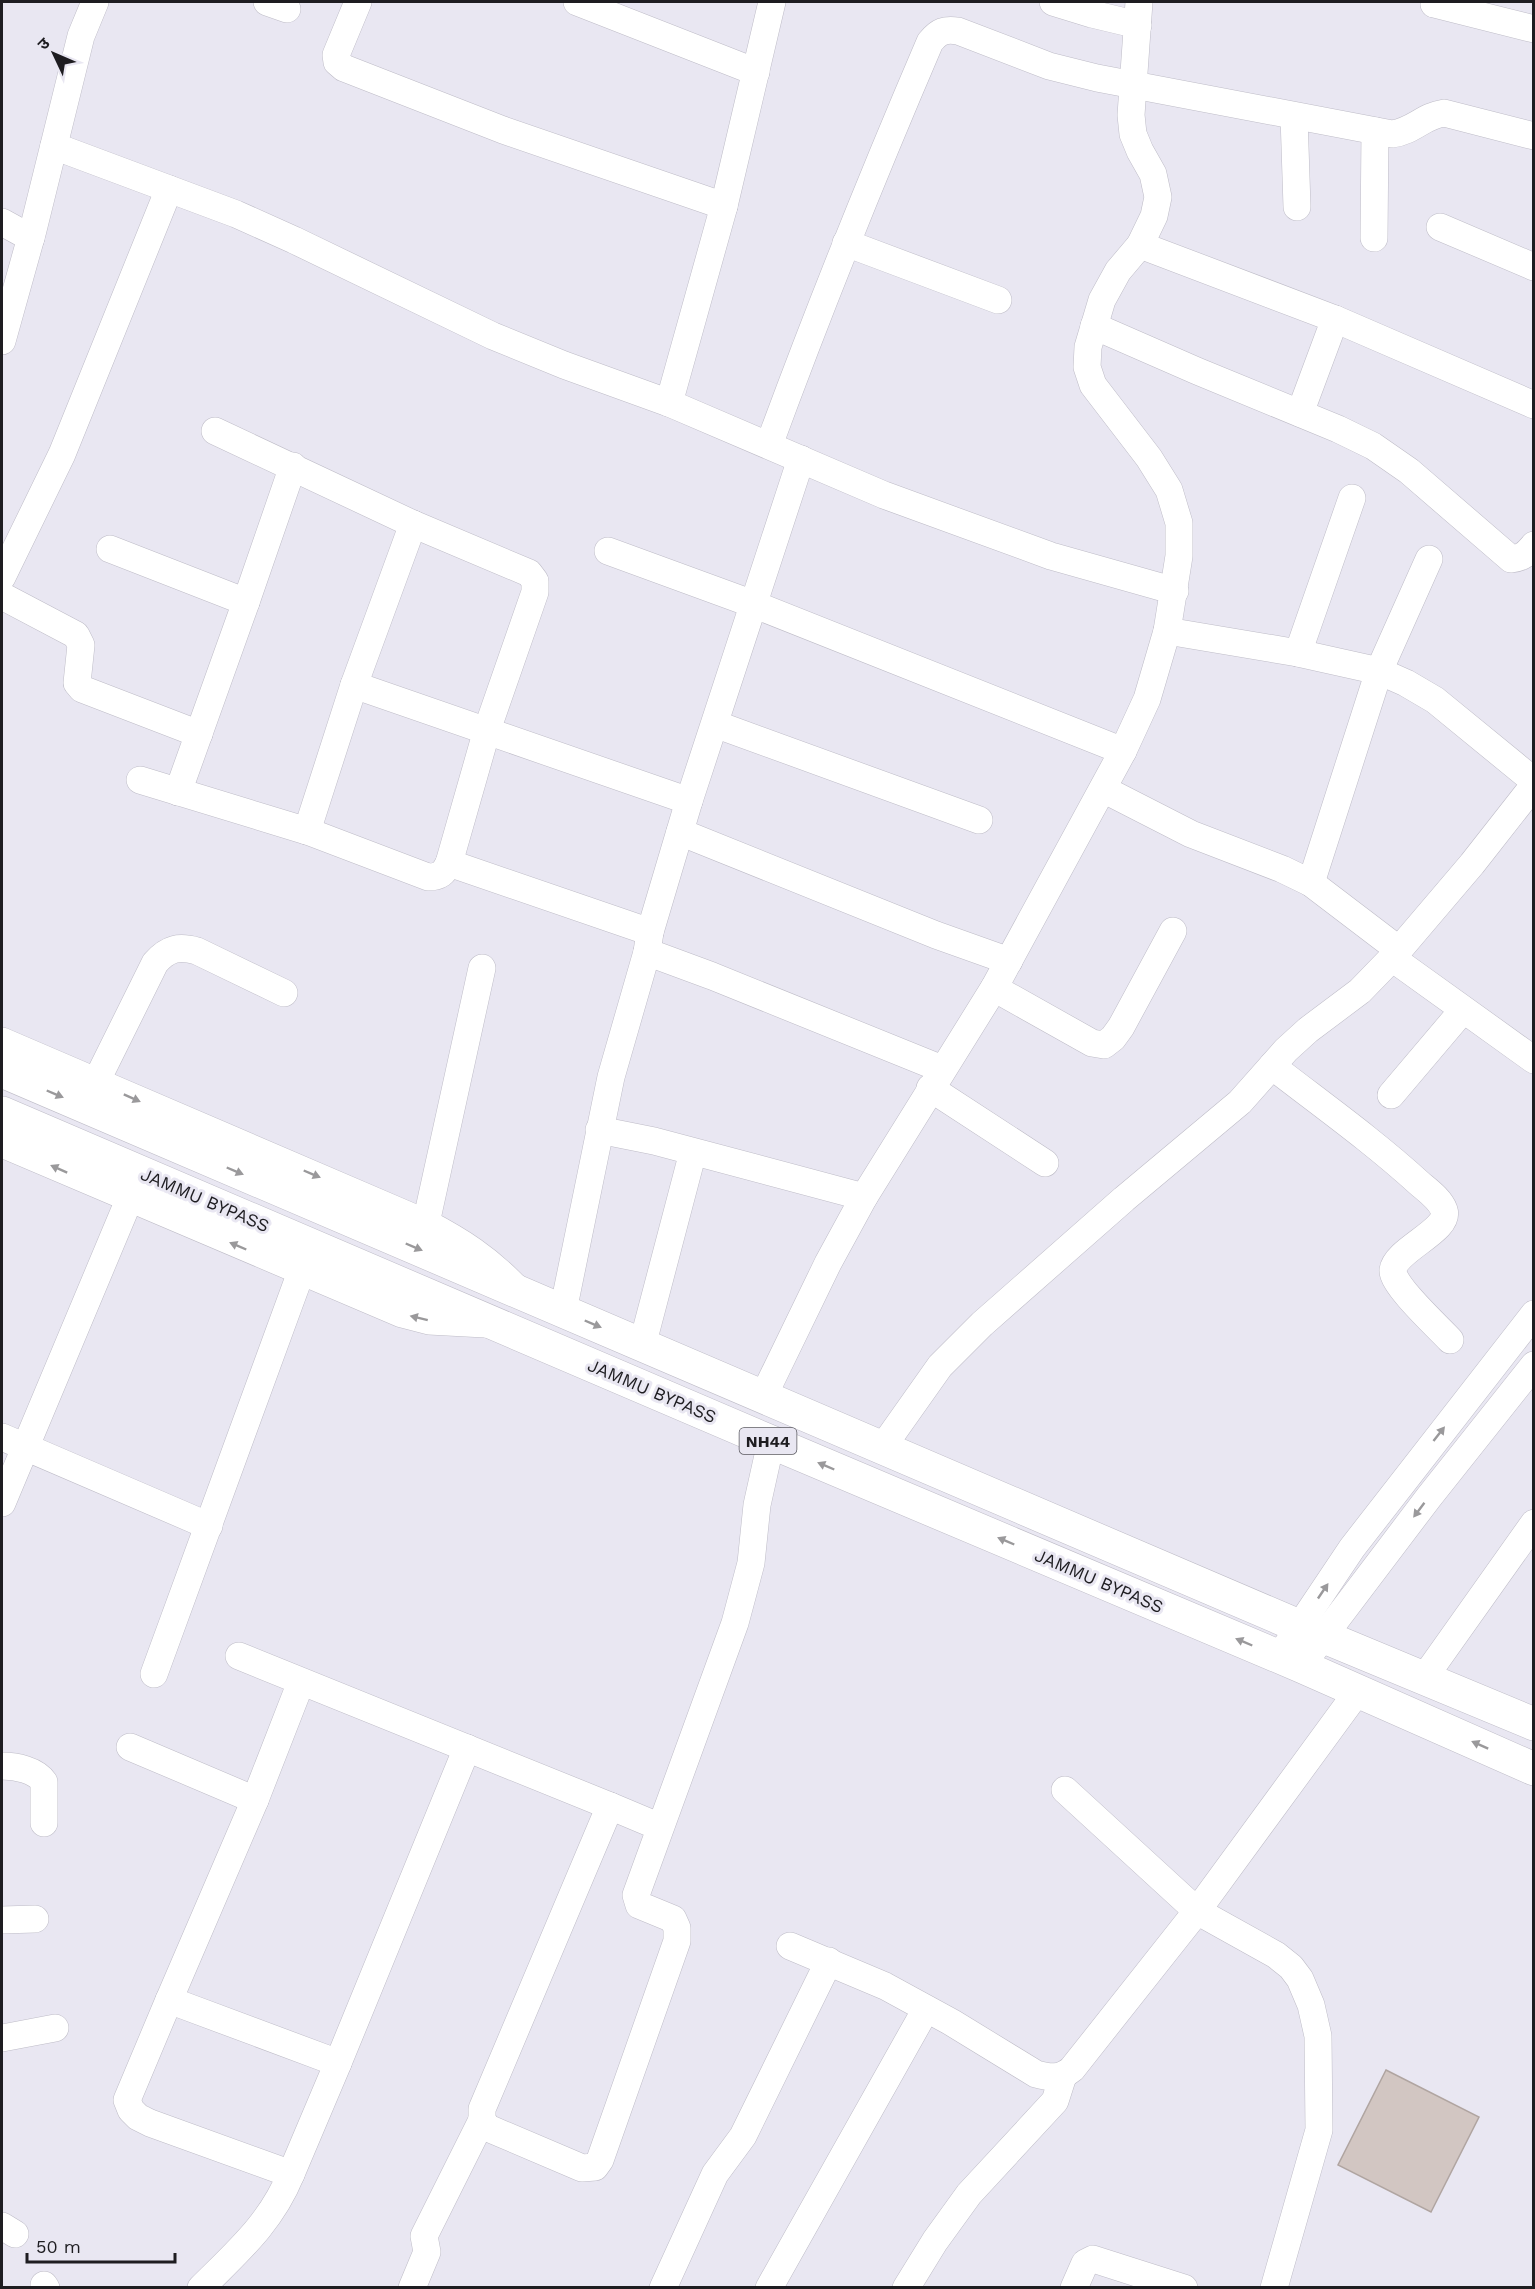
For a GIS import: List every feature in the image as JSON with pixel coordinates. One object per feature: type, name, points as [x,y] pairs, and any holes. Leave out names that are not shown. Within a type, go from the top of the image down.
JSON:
[{"type":"highway","name":"JAMMU BYPASS","points":[[2,1071],[642,1346],[1533,1724]]},
{"type":"highway","name":"JAMMU BYPASS","points":[[2,1113],[1358,1691],[1533,1769]]},
{"type":"street","points":[[2,341],[31,238],[81,36],[95,2]]},
{"type":"street","points":[[358,2],[336,55],[338,63],[344,68],[503,130],[724,206]]},
{"type":"street","points":[[577,2],[756,72]]},
{"type":"street","points":[[669,403],[724,206],[772,2]]},
{"type":"street","points":[[763,1397],[828,1263],[864,1197],[1009,961],[1103,789],[1147,699],[1167,631],[1179,556],[1179,523],[1169,490],[1149,458],[1093,385],[1087,367],[1088,348],[1102,300],[1118,271],[1140,245],[1154,216],[1158,197],[1153,174],[1140,151],[1134,134],[1131,115],[1139,13],[1092,14],[1053,2]]},
{"type":"street","points":[[1434,4],[1533,29]]},
{"type":"street","points":[[769,445],[846,243],[930,42],[938,33],[946,30],[958,31],[1049,66],[1133,86],[1392,134],[1404,132],[1431,114],[1444,112],[1533,136]]},
{"type":"street","points":[[1294,116],[1297,207]]},
{"type":"street","points":[[1374,238],[1375,131]]},
{"type":"street","points":[[54,146],[169,189],[294,240],[493,336],[564,365],[669,403],[884,495],[1051,556],[1175,591]]},
{"type":"street","points":[[2,577],[62,454],[169,189]]},
{"type":"street","points":[[2,222],[31,238]]},
{"type":"street","points":[[1440,227],[1533,267]]},
{"type":"street","points":[[846,243],[998,300]]},
{"type":"street","points":[[1140,245],[1335,319],[1533,405]]},
{"type":"street","points":[[1300,413],[1335,319]]},
{"type":"street","points":[[1094,326],[1373,446],[1400,465],[1511,559],[1527,554],[1533,545]]},
{"type":"street","points":[[140,780],[307,831],[428,877],[437,877],[444,873],[449,863],[487,730],[535,592],[535,581],[529,573],[413,524],[216,430]]},
{"type":"street","points":[[562,1311],[611,1077],[648,942],[689,801],[801,459]]},
{"type":"street","points":[[178,792],[293,466]]},
{"type":"street","points":[[1298,653],[1352,498]]},
{"type":"street","points":[[307,831],[354,685],[413,524]]},
{"type":"street","points":[[110,549],[246,602]]},
{"type":"street","points":[[608,551],[753,604],[1123,751]]},
{"type":"street","points":[[1311,882],[1379,671],[1429,559]]},
{"type":"street","points":[[2,596],[76,635],[81,645],[77,683],[82,689],[199,734]]},
{"type":"street","points":[[882,1448],[940,1366],[1047,1266],[1240,1102],[1308,1030],[1360,991],[1472,864],[1533,783],[1435,700],[1379,671],[1298,653],[1167,631]]},
{"type":"street","points":[[354,685],[689,801]]},
{"type":"street","points":[[715,724],[979,820]]},
{"type":"street","points":[[1103,789],[1191,834],[1311,882],[1463,1010],[1533,1060]]},
{"type":"street","points":[[680,832],[936,935],[1009,961]]},
{"type":"street","points":[[449,863],[648,942],[712,976],[936,1079],[1045,1163]]},
{"type":"street","points":[[993,988],[1092,1043],[1104,1045],[1121,1027],[1173,931]]},
{"type":"street","points":[[96,1082],[155,963],[163,953],[184,948],[197,951],[284,993]]},
{"type":"street","points":[[426,1223],[482,968]]},
{"type":"street","points":[[1391,1095],[1463,1010]]},
{"type":"street","points":[[2,1041],[426,1223],[458,1240],[492,1263],[522,1294]]},
{"type":"street","points":[[1272,1066],[1404,1169],[1435,1197],[1444,1210],[1444,1218],[1438,1226],[1399,1258],[1393,1270],[1395,1280],[1450,1340]]},
{"type":"street","points":[[599,1130],[864,1197]]},
{"type":"street","points":[[2,1144],[129,1200],[402,1314],[429,1321],[498,1325]]},
{"type":"street","points":[[642,1346],[693,1152]]},
{"type":"street","points":[[2,1503],[13,1442],[129,1200]]},
{"type":"street","points":[[154,1674],[301,1272]]},
{"type":"street","points":[[1311,1631],[1365,1531],[1533,1314]]},
{"type":"street","points":[[1290,1662],[1311,1631],[1533,1365]]},
{"type":"street","points":[[13,1442],[209,1526]]},
{"type":"street","points":[[482,2120],[488,2128],[582,2168],[595,2167],[600,2160],[678,1934],[673,1919],[644,1908],[639,1905],[636,1898],[744,1594],[751,1563],[757,1504],[771,1442]]},
{"type":"street","points":[[1424,1678],[1533,1523]]},
{"type":"street","points":[[239,1656],[660,1827]]},
{"type":"street","points":[[291,2174],[150,2123],[138,2117],[128,2106],[127,2100],[255,1800],[301,1682]]},
{"type":"street","points":[[790,1946],[885,1986],[1036,2074],[1049,2078],[1063,2076],[1072,2069],[1197,1911],[1358,1691]]},
{"type":"street","points":[[130,1747],[255,1800]]},
{"type":"street","points":[[201,2288],[267,2220],[285,2189],[339,2063],[467,1748]]},
{"type":"street","points":[[2,1766],[32,1772],[41,1777],[44,1782],[44,1823]]},
{"type":"street","points":[[1065,1790],[1197,1911],[1276,1955],[1291,1967],[1300,1979],[1311,2005],[1318,2036],[1319,2130],[1274,2288]]},
{"type":"street","points":[[412,2288],[427,2252],[424,2236],[482,2120],[482,2109],[610,1806]]},
{"type":"street","points":[[2,1920],[35,1919]]},
{"type":"street","points":[[663,2288],[715,2174],[743,2136],[829,1961]]},
{"type":"street","points":[[169,2000],[339,2063]]},
{"type":"street","points":[[769,2288],[926,2009]]},
{"type":"street","points":[[2,2038],[55,2028]]},
{"type":"street","points":[[906,2288],[935,2241],[969,2194],[1055,2101],[1063,2076]]},
{"type":"street","points":[[1074,2288],[1084,2263],[1093,2259],[1184,2288]]},
{"type":"building","points":[[1386,2070],[1479,2117],[1431,2212],[1338,2165]]}]
